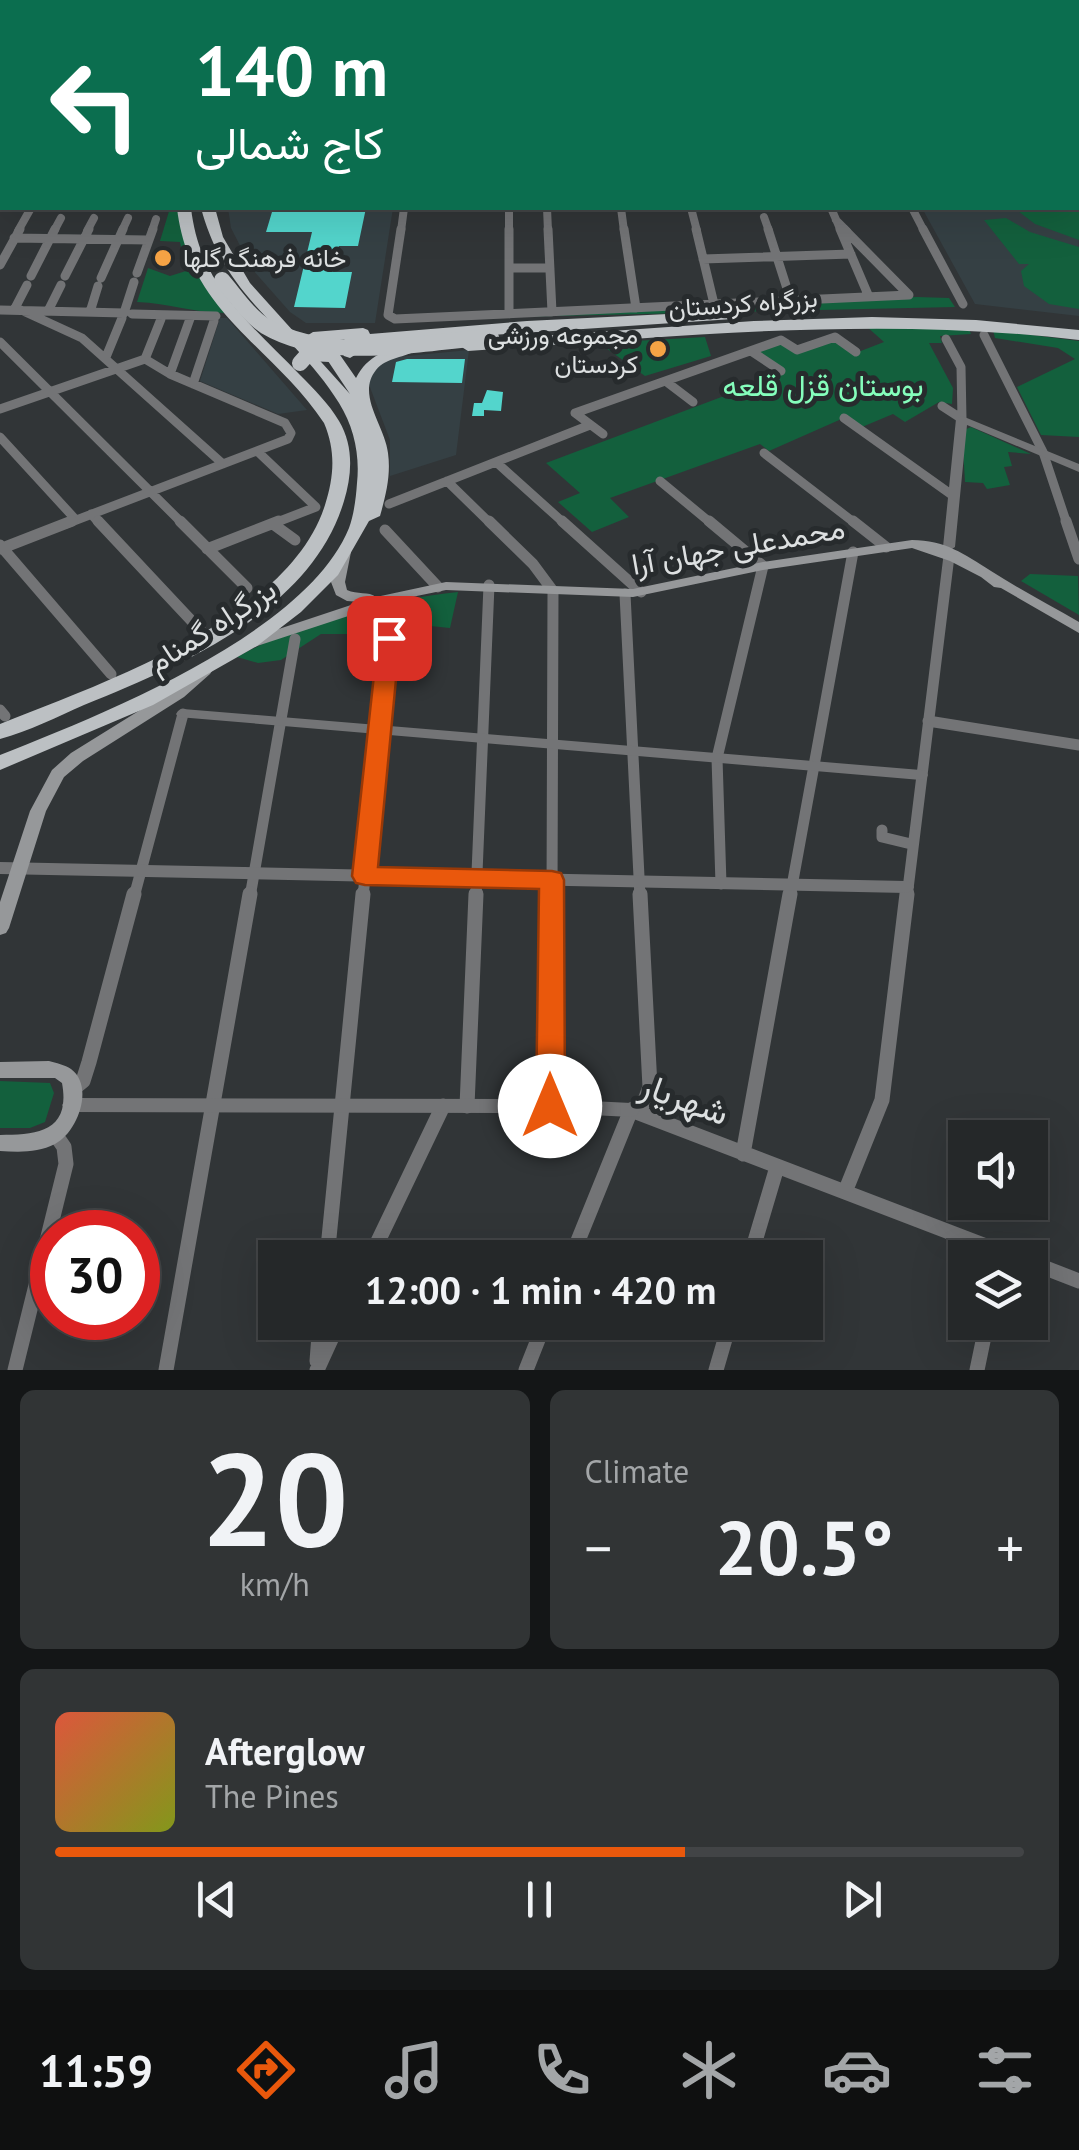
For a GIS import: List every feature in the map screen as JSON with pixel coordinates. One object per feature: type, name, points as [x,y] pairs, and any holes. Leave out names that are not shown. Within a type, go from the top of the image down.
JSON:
[{"type":"highway","name":"بزرگراه گمنام","points":[[2,720],[144,674],[293,578],[321,544],[340,489],[341,453],[328,415],[209,283],[185,227],[184,210]]},
{"type":"highway","points":[[194,210],[202,242],[222,280],[264,324],[313,342],[344,344],[729,326]]},
{"type":"highway","name":"بزرگراه گمنام","points":[[0,763],[124,710],[240,646],[289,610],[325,576],[356,532],[366,474],[366,447],[359,424],[322,369],[236,278],[215,238],[208,210]]},
{"type":"highway","points":[[221,210],[239,258],[270,297],[304,327],[528,320],[594,323]]},
{"type":"highway","name":"بزرگراه کردستان","points":[[1079,324],[965,312],[864,311],[538,326],[355,340],[344,347],[350,353],[363,355],[704,332],[729,326],[930,321],[1079,334]]},
{"type":"highway","points":[[328,415],[326,401],[294,359],[294,343],[313,337],[538,326]]},
{"type":"highway","points":[[360,395],[367,367],[381,357],[410,349]]},
{"type":"highway","points":[[294,359],[314,352],[332,356],[360,395],[378,434],[382,469],[374,511],[356,532]]},
{"type":"highway","points":[[0,749],[163,677],[264,609],[293,578]]},
{"type":"main road","name":"محمدعلی جهان آرا","points":[[394,596],[438,587],[489,585],[633,593],[763,566],[886,547],[936,542],[949,552]]},
{"type":"main road","points":[[345,549],[338,582],[341,592],[359,598],[394,596]]},
{"type":"main road","points":[[949,552],[1079,628]]},
{"type":"main road","points":[[240,646],[394,596]]},
{"type":"main road","points":[[0,928],[9,868],[58,774],[77,756],[179,693],[220,658]]},
{"type":"main road","points":[[0,1070],[58,1071],[70,1079],[72,1097],[56,1134],[31,1143],[0,1143]]},
{"type":"street","points":[[0,265],[30,210]]},
{"type":"street","points":[[404,210],[388,315],[398,319],[910,295],[836,220]]},
{"type":"street","points":[[508,210],[509,314]]},
{"type":"street","points":[[547,210],[552,312]]},
{"type":"street","points":[[621,210],[636,308]]},
{"type":"street","points":[[691,210],[714,304]]},
{"type":"street","points":[[832,210],[870,297]]},
{"type":"street","points":[[913,210],[963,304]]},
{"type":"street","points":[[17,310],[64,212]]},
{"type":"street","points":[[48,311],[97,212]]},
{"type":"street","points":[[82,338],[100,282],[130,212]]},
{"type":"street","points":[[106,357],[126,315],[159,213]]},
{"type":"street","points":[[764,218],[791,301]]},
{"type":"street","points":[[14,238],[148,240]]},
{"type":"street","points":[[703,258],[851,254]]},
{"type":"street","points":[[508,268],[550,268]]},
{"type":"street","points":[[0,310],[215,319],[193,384]]},
{"type":"street","points":[[17,310],[82,338],[223,464]]},
{"type":"street","points":[[170,374],[192,316]]},
{"type":"street","points":[[0,408],[145,359],[161,318]]},
{"type":"street","points":[[984,335],[1043,452],[1079,559]]},
{"type":"street","points":[[603,434],[575,412],[656,382],[668,383],[780,340],[796,350],[834,337],[856,352]]},
{"type":"street","points":[[845,1192],[882,1100],[949,552],[962,419],[961,367],[946,338]]},
{"type":"street","points":[[0,342],[247,588]]},
{"type":"street","points":[[752,351],[780,371]]},
{"type":"street","points":[[111,674],[1,547],[288,439],[291,434],[285,423],[170,374],[145,359]]},
{"type":"street","points":[[668,383],[693,402]]},
{"type":"street","points":[[942,406],[962,419],[1079,468]]},
{"type":"street","points":[[844,418],[952,495]]},
{"type":"street","points":[[389,504],[590,425]]},
{"type":"street","points":[[0,437],[76,520]]},
{"type":"street","points":[[207,549],[316,507],[257,451]]},
{"type":"street","points":[[764,453],[886,547]]},
{"type":"street","points":[[496,462],[633,593],[634,751],[650,1087],[644,1103],[624,1109],[577,1240]]},
{"type":"street","points":[[447,481],[519,550],[553,591],[550,1106]]},
{"type":"street","points":[[660,481],[763,566],[716,758],[721,884]]},
{"type":"street","points":[[91,514],[202,632]]},
{"type":"street","points":[[274,524],[295,540]]},
{"type":"street","points":[[385,530],[438,587]]},
{"type":"street","points":[[743,1154],[854,552]]},
{"type":"street","points":[[467,1106],[489,585]]},
{"type":"street","points":[[166,1370],[294,638]]},
{"type":"street","points":[[329,1240],[389,638]]},
{"type":"street","points":[[72,1097],[89,1062],[184,714],[921,774]]},
{"type":"street","points":[[928,721],[1079,745]]},
{"type":"street","points":[[882,830],[882,837],[911,844]]},
{"type":"street","points":[[9,868],[906,888]]},
{"type":"street","name":"شهریار","points":[[72,1097],[212,1107],[624,1109],[965,1240]]},
{"type":"street","points":[[379,1240],[443,1106]]},
{"type":"street","points":[[15,1370],[66,1164],[64,1147],[56,1134]]},
{"type":"street","points":[[755,1240],[777,1167]]},
{"type":"street","points":[[1048,1269],[1079,1281]]},
{"type":"street","points":[[316,1370],[318,1340]]},
{"type":"street","points":[[316,1370],[330,1340]]},
{"type":"street","points":[[526,1370],[538,1340]]},
{"type":"street","points":[[716,1370],[725,1340]]},
{"type":"street","points":[[978,1370],[984,1340]]},
{"type":"shaded area","points":[[228,210],[393,210],[375,323],[306,323],[290,312],[252,269],[231,228]]},
{"type":"shaded area","points":[[923,210],[1079,210],[1079,316],[975,304]]},
{"type":"shaded area","points":[[220,318],[227,318],[307,410],[278,414],[200,381]]},
{"type":"shaded area","points":[[469,350],[456,455],[390,476],[390,440],[368,382],[370,373],[387,358]]},
{"type":"green space","points":[[169,210],[178,210],[190,261],[226,313],[137,302],[148,268],[170,276],[186,271],[180,242],[160,241]]},
{"type":"green space","points":[[1017,210],[1079,210],[1079,240],[1035,224]]},
{"type":"green space","points":[[1006,218],[1030,232],[1079,247],[1079,309],[1049,304],[1024,286],[1021,271],[1029,264],[1019,264],[984,220]]},
{"type":"green space","points":[[949,298],[955,307],[510,317]]},
{"type":"green space","name":"بوستان قزل قلعه","points":[[866,326],[969,329],[971,334],[940,336],[942,343],[929,343],[953,388],[952,404],[939,402],[905,422],[893,414],[862,427],[846,417],[769,451],[760,444],[610,498],[629,517],[592,532],[558,502],[580,493],[546,463],[785,373],[755,352],[780,343],[797,353],[832,340],[853,354],[884,342]]},
{"type":"green space","points":[[993,330],[1079,341],[1079,437],[1041,435],[1017,387],[1075,359],[1058,348],[995,338]]},
{"type":"green space","name":"مجموعه ورزشی کردستان","points":[[705,337],[711,356],[645,376],[599,343]]},
{"type":"green space","points":[[971,427],[1031,454],[1008,452],[1012,466],[1004,467],[1010,485],[987,489],[983,483],[965,482],[962,431]]},
{"type":"green space","points":[[1030,574],[1078,576],[1079,615],[1021,581]]},
{"type":"green space","points":[[458,592],[450,628],[420,625],[398,634],[321,634],[281,660],[258,663],[237,657],[344,614]]},
{"type":"green space","points":[[0,1081],[50,1083],[54,1093],[45,1122],[30,1128],[0,1128]]},
{"type":"building","points":[[366,210],[358,246],[339,246],[333,272],[352,272],[345,308],[294,307],[312,232],[266,232],[272,212]]},
{"type":"building","points":[[465,359],[462,383],[392,382],[396,362]]},
{"type":"building","points":[[487,390],[503,392],[501,411],[484,410],[484,416],[472,416],[474,403],[482,403]]},
{"type":"place","name":"خانه فرهنگ گلها","points":[[163,258]]},
{"type":"place","name":"مجموعه ورزشی کردستان","points":[[658,349]]},
{"type":"route","points":[[389,638],[365,876],[552,880],[550,1106]]}]
